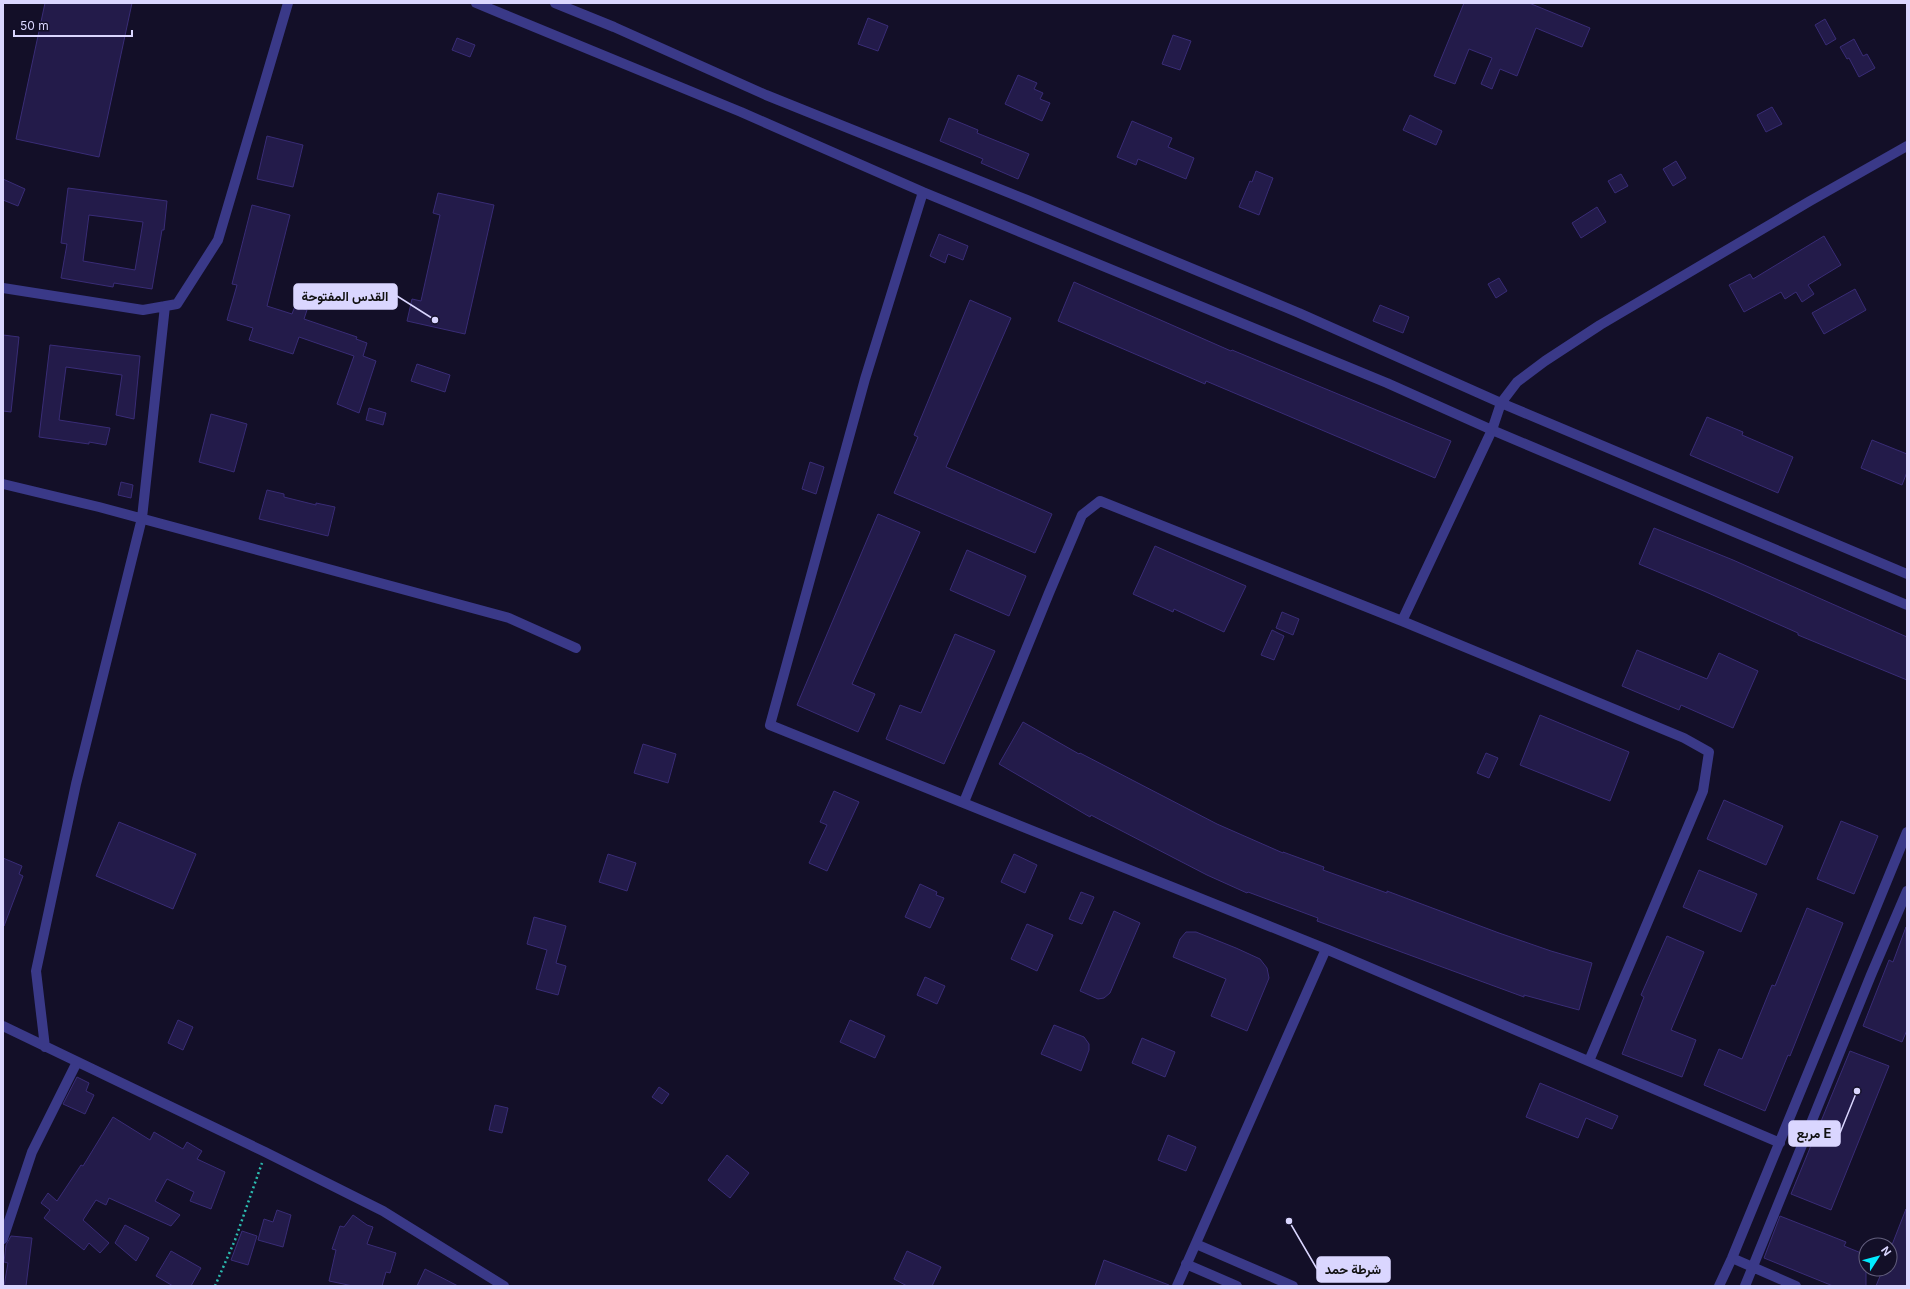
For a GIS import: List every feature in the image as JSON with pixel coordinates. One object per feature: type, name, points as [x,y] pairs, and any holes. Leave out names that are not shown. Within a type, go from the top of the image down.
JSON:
[{"type":"street","points":[[3,288],[143,310],[177,304],[218,240],[288,3]]},
{"type":"street","points":[[476,3],[742,112],[923,192],[1388,383],[1492,430],[1907,605]]},
{"type":"street","points":[[555,3],[614,27],[766,95],[1028,200],[1299,313],[1501,402],[1907,574]]},
{"type":"street","points":[[1402,621],[1492,430],[1501,402],[1517,382],[1545,361],[1600,325],[1810,201],[1907,146]]},
{"type":"street","points":[[923,192],[865,379],[770,725],[1326,949],[1780,1143]]},
{"type":"street","points":[[45,1047],[36,971],[76,784],[142,518],[165,306]]},
{"type":"street","points":[[3,484],[142,518],[509,618],[576,648]]},
{"type":"street","points":[[964,802],[1048,593],[1082,515],[1100,501],[1402,621],[1684,738],[1709,752],[1703,791],[1589,1061]]},
{"type":"street","points":[[1719,1286],[1780,1143],[1907,832]]},
{"type":"street","points":[[1745,1286],[1754,1268],[1871,974],[1907,891]]},
{"type":"street","points":[[1177,1286],[1326,949]]},
{"type":"street","points":[[3,1026],[265,1152],[383,1211],[504,1286]]},
{"type":"street","points":[[3,1239],[32,1152],[77,1062]]},
{"type":"street","points":[[1196,1244],[1293,1286]]},
{"type":"street","points":[[1732,1258],[1796,1286]]},
{"type":"street","points":[[1186,1264],[1237,1286]]},
{"type":"path","points":[[215,1286],[235,1240],[265,1152]]},
{"type":"building","points":[[45,3],[132,3],[99,157],[16,139]]},
{"type":"building","points":[[1464,3],[1529,3],[1590,28],[1582,47],[1536,28],[1517,76],[1500,69],[1492,89],[1481,84],[1492,58],[1469,49],[1455,84],[1434,76]]},
{"type":"building","points":[[868,18],[888,26],[878,51],[858,44]]},
{"type":"building","points":[[1825,19],[1836,39],[1826,45],[1815,25]]},
{"type":"building","points":[[1173,35],[1191,41],[1180,70],[1162,64]]},
{"type":"building","points":[[457,38],[475,45],[470,57],[452,50]]},
{"type":"building","points":[[1854,39],[1863,56],[1867,54],[1875,68],[1859,77],[1849,58],[1847,59],[1840,47]]},
{"type":"building","points":[[1018,75],[1037,83],[1034,89],[1043,93],[1040,99],[1050,103],[1042,121],[1005,104]]},
{"type":"building","points":[[1772,107],[1782,124],[1766,132],[1757,115]]},
{"type":"building","points":[[1410,115],[1442,131],[1436,145],[1403,130]]},
{"type":"building","points":[[949,118],[978,130],[977,133],[1029,154],[1018,179],[981,163],[983,159],[940,141]]},
{"type":"building","points":[[1132,121],[1172,138],[1168,147],[1194,158],[1186,179],[1138,159],[1136,165],[1117,157]]},
{"type":"building","points":[[267,136],[303,145],[293,187],[257,179]]},
{"type":"building","points":[[1676,161],[1686,178],[1673,186],[1663,169]]},
{"type":"building","points":[[1256,171],[1273,178],[1259,215],[1239,207]]},
{"type":"building","points":[[1621,174],[1628,186],[1615,193],[1608,181]]},
{"type":"building","points":[[3,179],[25,189],[18,206],[3,200]]},
{"type":"building","points":[[68,188],[167,201],[164,230],[162,230],[152,289],[114,283],[113,287],[61,278],[67,244],[61,243]],"holes":[[[89,215],[143,222],[135,270],[83,261]]]},
{"type":"building","points":[[438,193],[494,205],[465,334],[407,321],[412,299],[421,301],[440,215],[433,213]]},
{"type":"building","points":[[252,205],[290,215],[267,306],[292,314],[295,306],[307,310],[304,319],[357,337],[356,339],[367,343],[363,356],[376,361],[359,413],[337,404],[354,356],[299,337],[293,354],[249,340],[253,328],[227,320],[237,285],[232,284]]},
{"type":"building","points":[[1597,207],[1606,222],[1581,238],[1572,223]]},
{"type":"building","points":[[939,234],[968,246],[963,260],[948,254],[945,263],[930,256]]},
{"type":"building","points":[[1824,236],[1841,265],[1808,285],[1814,294],[1802,302],[1796,292],[1785,299],[1781,292],[1744,312],[1729,285],[1750,274],[1753,279]]},
{"type":"building","points":[[1499,278],[1507,291],[1496,298],[1488,284]]},
{"type":"building","points":[[1074,282],[1231,351],[1232,350],[1451,441],[1435,478],[1206,381],[1205,384],[1058,321]]},
{"type":"building","points":[[1855,289],[1866,310],[1824,334],[1812,313]]},
{"type":"building","points":[[970,300],[1011,318],[946,467],[1052,514],[1035,553],[894,493],[918,437],[914,435]]},
{"type":"building","points":[[1380,305],[1409,317],[1403,333],[1373,321]]},
{"type":"building","points":[[3,335],[19,337],[11,412],[3,411]]},
{"type":"building","points":[[50,345],[140,356],[134,419],[116,415],[122,375],[66,367],[59,420],[110,428],[106,445],[39,437]]},
{"type":"building","points":[[417,364],[450,375],[445,392],[411,381]]},
{"type":"building","points":[[369,408],[386,413],[383,425],[366,420]]},
{"type":"building","points":[[211,414],[247,424],[234,472],[199,462]]},
{"type":"building","points":[[1707,417],[1743,432],[1742,435],[1793,457],[1778,493],[1690,455]]},
{"type":"building","points":[[1872,440],[1907,454],[1907,472],[1902,485],[1861,468]]},
{"type":"building","points":[[810,462],[824,467],[816,494],[802,489]]},
{"type":"building","points":[[121,482],[133,485],[131,498],[118,495]]},
{"type":"building","points":[[267,490],[284,494],[284,497],[316,505],[316,503],[335,507],[328,536],[259,519]]},
{"type":"building","points":[[878,514],[920,532],[852,684],[875,694],[858,732],[797,705]]},
{"type":"building","points":[[1654,528],[1733,560],[1907,637],[1907,680],[1798,635],[1798,633],[1639,564]]},
{"type":"building","points":[[1155,546],[1246,586],[1224,632],[1174,609],[1173,612],[1133,594]]},
{"type":"building","points":[[967,550],[1026,576],[1009,616],[950,590]]},
{"type":"building","points":[[1282,612],[1299,619],[1293,635],[1276,628]]},
{"type":"building","points":[[1272,630],[1284,636],[1274,660],[1261,655]]},
{"type":"building","points":[[955,634],[995,651],[944,764],[886,739],[900,705],[921,713]]},
{"type":"building","points":[[1637,650],[1707,679],[1719,653],[1758,671],[1733,728],[1681,705],[1679,710],[1622,686]]},
{"type":"building","points":[[1540,715],[1629,752],[1610,801],[1520,765]]},
{"type":"building","points":[[1023,722],[1079,754],[1080,753],[1217,824],[1283,853],[1324,867],[1323,870],[1387,893],[1387,891],[1551,951],[1592,963],[1579,1010],[1524,995],[1524,997],[1317,921],[1318,918],[1248,892],[1247,893],[1207,875],[1091,815],[1090,817],[999,764]]},
{"type":"building","points":[[643,744],[676,754],[668,783],[634,773]]},
{"type":"building","points":[[1486,753],[1498,758],[1489,778],[1477,773]]},
{"type":"building","points":[[834,791],[859,802],[827,871],[809,863],[827,825],[820,822]]},
{"type":"building","points":[[1724,800],[1783,826],[1766,865],[1707,839]]},
{"type":"building","points":[[1841,821],[1878,836],[1854,894],[1817,879]]},
{"type":"building","points":[[119,822],[196,854],[173,909],[96,876]]},
{"type":"building","points":[[608,854],[636,863],[627,891],[599,882]]},
{"type":"building","points":[[1014,854],[1037,865],[1025,893],[1001,882]]},
{"type":"building","points":[[3,858],[22,866],[19,874],[23,876],[4,926]]},
{"type":"building","points":[[1699,870],[1757,894],[1741,932],[1683,907]]},
{"type":"building","points":[[920,884],[937,892],[936,895],[944,898],[930,928],[905,917]]},
{"type":"building","points":[[1081,892],[1094,897],[1082,924],[1069,919]]},
{"type":"building","points":[[1807,908],[1843,923],[1790,1056],[1788,1055],[1765,1111],[1704,1085],[1719,1049],[1742,1059],[1772,985],[1775,986]]},
{"type":"building","points":[[1114,911],[1140,923],[1110,993],[1104,998],[1098,999],[1080,991]]},
{"type":"building","points":[[534,917],[566,926],[556,963],[566,966],[558,995],[536,989],[547,950],[527,944]]},
{"type":"building","points":[[1027,924],[1053,935],[1037,971],[1011,959]]},
{"type":"building","points":[[1906,927],[1907,1030],[1902,1042],[1863,1026],[1889,960],[1893,962]]},
{"type":"building","points":[[1186,932],[1196,932],[1236,948],[1260,959],[1267,968],[1269,978],[1247,1031],[1211,1016],[1226,979],[1173,957],[1180,939]]},
{"type":"building","points":[[1667,936],[1704,952],[1671,1030],[1696,1040],[1682,1077],[1622,1054],[1644,997],[1641,995]]},
{"type":"building","points":[[925,977],[945,986],[937,1004],[917,995]]},
{"type":"building","points":[[178,1020],[193,1027],[183,1050],[168,1043]]},
{"type":"building","points":[[850,1020],[885,1036],[875,1058],[840,1042]]},
{"type":"building","points":[[1054,1025],[1084,1037],[1089,1044],[1089,1050],[1081,1071],[1041,1054]]},
{"type":"building","points":[[1142,1038],[1175,1052],[1165,1077],[1132,1063]]},
{"type":"building","points":[[1850,1051],[1889,1066],[1831,1210],[1791,1194]]},
{"type":"building","points":[[77,1077],[89,1083],[86,1091],[94,1095],[85,1114],[63,1104]]},
{"type":"building","points":[[1540,1083],[1618,1116],[1612,1129],[1586,1118],[1578,1138],[1526,1117]]},
{"type":"building","points":[[659,1087],[669,1094],[662,1104],[652,1097]]},
{"type":"building","points":[[495,1105],[508,1108],[502,1133],[489,1130]]},
{"type":"building","points":[[113,1117],[150,1140],[154,1132],[183,1149],[187,1142],[202,1151],[197,1159],[225,1172],[211,1209],[190,1201],[194,1192],[167,1179],[155,1201],[180,1215],[171,1226],[109,1198],[106,1205],[96,1200],[83,1220],[109,1243],[100,1253],[89,1243],[84,1250],[44,1218],[50,1210],[41,1203],[48,1193],[57,1201],[81,1165],[83,1166]]},
{"type":"building","points":[[1168,1135],[1196,1147],[1186,1171],[1158,1160]]},
{"type":"building","points":[[727,1155],[749,1173],[730,1198],[708,1180]]},
{"type":"building","points":[[1906,1209],[1907,1286],[1876,1286],[1880,1277],[1898,1277],[1898,1237],[1895,1237]]},
{"type":"building","points":[[277,1210],[291,1215],[283,1247],[258,1240],[264,1219],[273,1222]]},
{"type":"building","points":[[353,1215],[367,1225],[373,1227],[367,1244],[396,1253],[390,1273],[386,1272],[382,1286],[353,1286],[329,1281],[336,1250],[332,1249],[340,1226],[344,1227]]},
{"type":"building","points":[[1780,1216],[1846,1242],[1844,1246],[1858,1252],[1858,1277],[1866,1277],[1866,1286],[1833,1286],[1764,1258]]},
{"type":"building","points":[[125,1225],[149,1238],[136,1261],[115,1243]]},
{"type":"building","points":[[242,1231],[257,1236],[248,1265],[231,1260]]},
{"type":"building","points":[[11,1236],[32,1238],[26,1286],[4,1286],[8,1263],[4,1262],[6,1245]]},
{"type":"building","points":[[171,1251],[201,1268],[191,1286],[173,1286],[156,1276]]},
{"type":"building","points":[[907,1251],[941,1267],[932,1286],[907,1286],[894,1279]]},
{"type":"building","points":[[1104,1260],[1169,1285],[1169,1286],[1095,1286]]},
{"type":"building","points":[[425,1269],[458,1286],[417,1286]]},
{"type":"place","name":"القدس المفتوحة","points":[[435,320]]},
{"type":"place","name":"مربع E","points":[[1857,1091]]},
{"type":"place","name":"شرطة حمد","points":[[1289,1221]]}]
